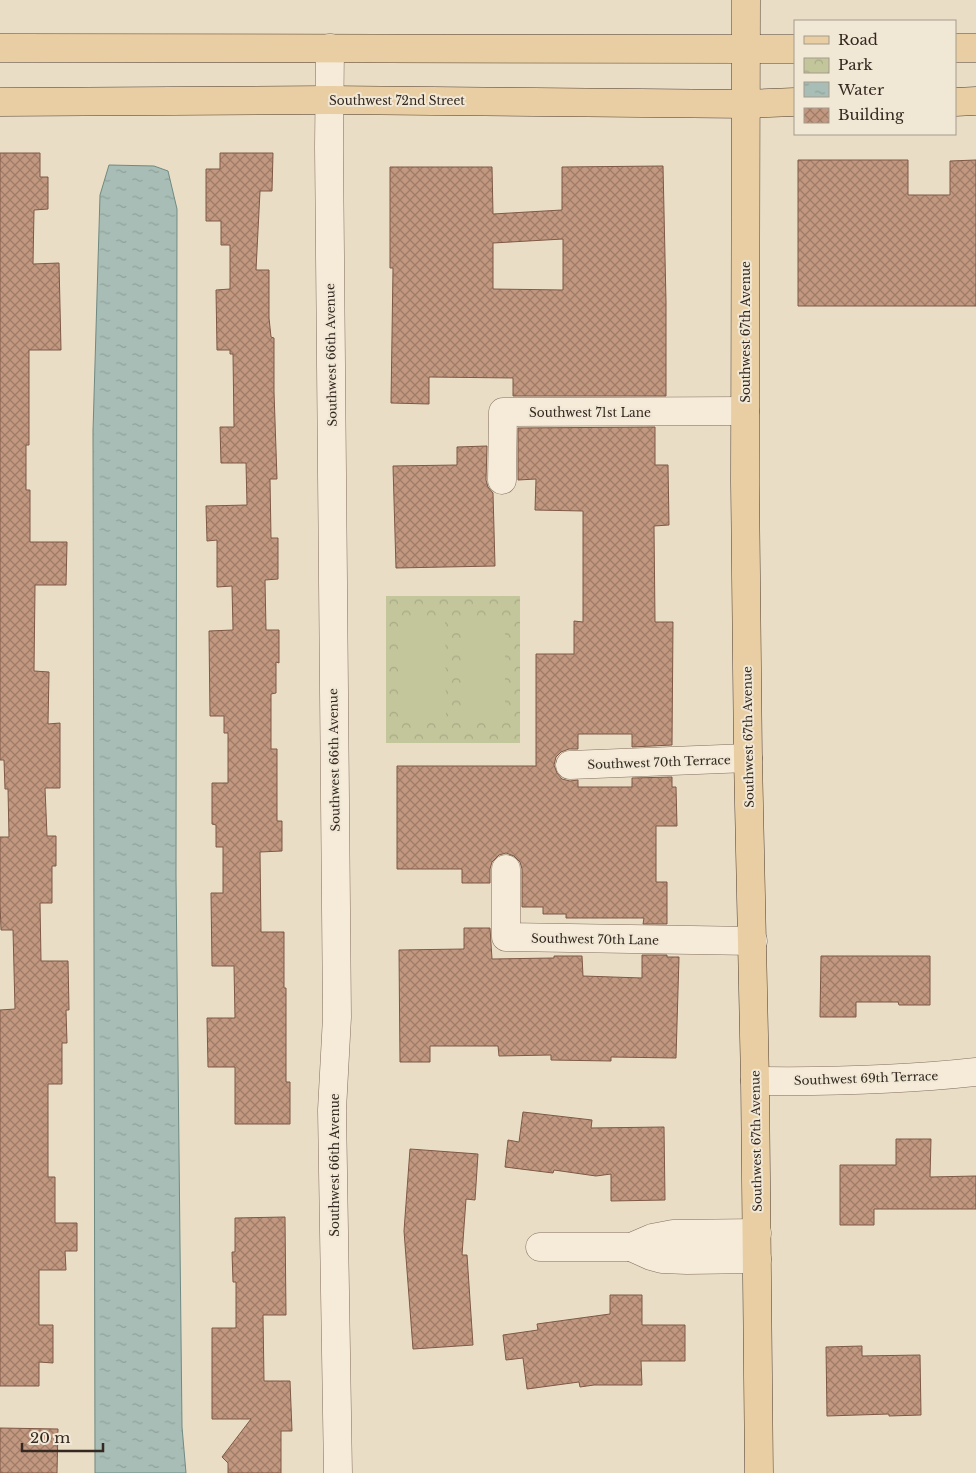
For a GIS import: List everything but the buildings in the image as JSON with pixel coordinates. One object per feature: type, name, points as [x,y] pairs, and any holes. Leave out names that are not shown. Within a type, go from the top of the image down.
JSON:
[{"type":"main road","name":"Southwest 67th Avenue","points":[[746,0],[745,411],[748,758],[753,941],[759,1473]]},
{"type":"main road","points":[[0,48],[794,49]]},
{"type":"main road","points":[[956,48],[976,48]]},
{"type":"main road","name":"Southwest 72nd Street","points":[[0,102],[330,100],[746,104],[794,102]]},
{"type":"main road","points":[[956,102],[976,102]]},
{"type":"street","name":"Southwest 66th Avenue","points":[[330,48],[337,1007],[332,1110],[338,1473]]},
{"type":"street","name":"Southwest 71st Lane","points":[[502,480],[503,412],[745,411]]},
{"type":"street","name":"Southwest 70th Terrace","points":[[570,765],[748,758]]},
{"type":"street","name":"Southwest 70th Lane","points":[[506,868],[506,937],[753,941]]},
{"type":"street","name":"Southwest 69th Terrace","points":[[755,1081],[838,1080],[976,1072]]},
{"type":"street","points":[[540,1247],[631,1246],[652,1238],[673,1234],[757,1233]]},
{"type":"street","points":[[631,1246],[662,1259],[757,1260]]},
{"type":"green space","points":[[386,596],[520,596],[520,743],[386,743]]},
{"type":"green space","points":[[401,621],[445,621],[446,718],[401,718]]},
{"type":"green space","points":[[461,621],[505,621],[505,717],[461,717]]},
{"type":"water","points":[[109,165],[154,166],[168,171],[177,209],[176,876],[182,1427],[186,1473],[95,1473],[93,431],[100,195]]}]
